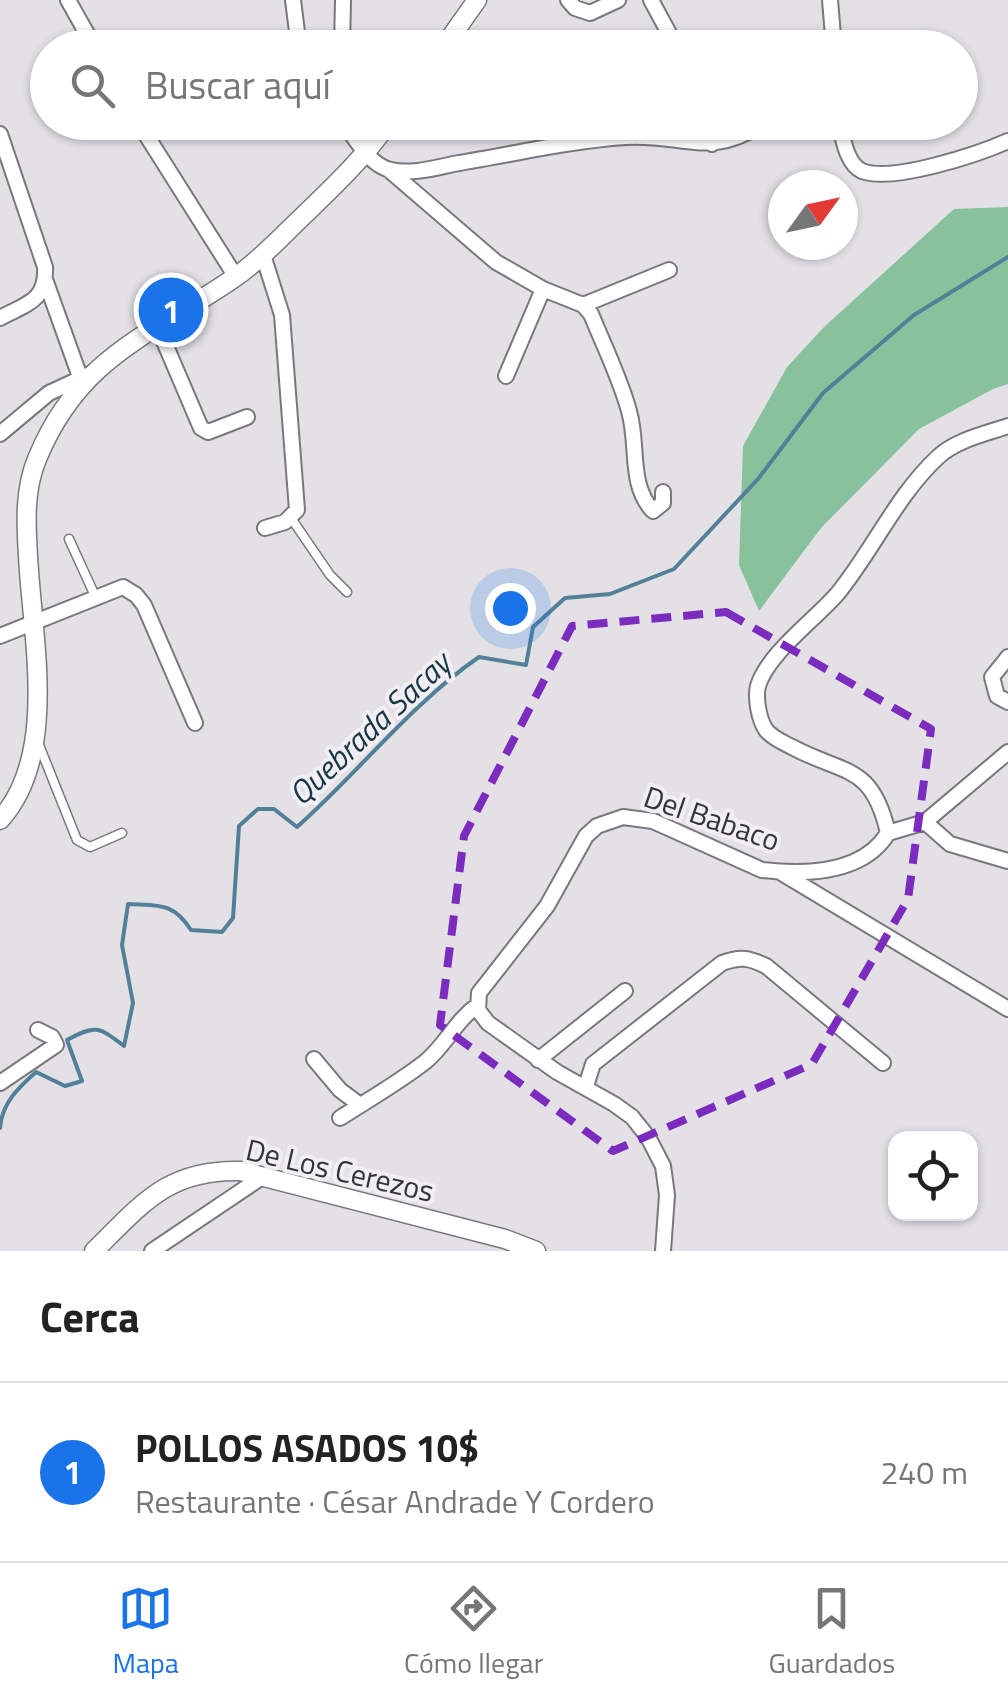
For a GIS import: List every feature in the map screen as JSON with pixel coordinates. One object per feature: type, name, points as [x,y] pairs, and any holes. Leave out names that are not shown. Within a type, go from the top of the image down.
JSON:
[{"type":"street","points":[[68,0],[85,30]]},
{"type":"street","points":[[294,0],[297,30]]},
{"type":"street","points":[[342,0],[342,30]]},
{"type":"street","points":[[456,30],[477,0]]},
{"type":"street","points":[[568,0],[575,8],[590,13],[618,0]]},
{"type":"street","points":[[651,0],[667,30]]},
{"type":"street","points":[[830,0],[832,30]]},
{"type":"street","points":[[0,134],[45,267],[44,288],[85,376]]},
{"type":"street","points":[[149,140],[236,277]]},
{"type":"street","points":[[356,140],[367,154],[496,262],[583,305],[627,404],[636,434],[639,491],[653,510],[663,503],[663,492]]},
{"type":"street","points":[[0,434],[49,393],[85,376],[263,256],[377,140]]},
{"type":"street","points":[[388,170],[419,170],[602,140]]},
{"type":"street","points":[[664,140],[712,144],[734,140]]},
{"type":"street","points":[[711,140],[712,144]]},
{"type":"street","points":[[845,140],[853,164],[880,174],[1008,141]]},
{"type":"street","points":[[263,256],[282,316],[297,510],[291,518],[265,528]]},
{"type":"street","points":[[583,305],[669,270]]},
{"type":"street","points":[[0,318],[32,301],[44,288]]},
{"type":"street","points":[[506,376],[543,288]]},
{"type":"street","points":[[157,325],[200,428],[208,432],[247,417]]},
{"type":"street","points":[[0,820],[28,775],[38,706],[26,512],[36,460],[85,376]]},
{"type":"street","points":[[23,414],[56,425]]},
{"type":"street","points":[[1008,426],[966,441],[938,457],[838,593],[770,665],[758,686],[757,705],[766,730],[799,751],[853,774],[875,793],[888,833],[925,822],[1008,752]]},
{"type":"street","points":[[0,636],[122,587],[144,605],[196,724]]},
{"type":"street","points":[[1008,657],[992,677],[997,696],[1008,702]]},
{"type":"street","name":"Del Babaco","points":[[478,1005],[479,994],[547,906],[586,836],[597,826],[623,817],[653,821],[762,870],[780,872],[812,872],[844,865],[878,850],[888,833]]},
{"type":"street","points":[[925,822],[950,844],[1008,861]]},
{"type":"street","points":[[780,872],[1008,1010]]},
{"type":"street","points":[[586,1086],[593,1064],[722,962],[738,957],[748,957],[766,966],[884,1062]]},
{"type":"street","points":[[538,1060],[625,991]]},
{"type":"street","points":[[340,1118],[425,1062],[478,1005],[488,1023],[538,1060],[632,1117],[648,1137],[663,1166],[667,1195],[663,1251]]},
{"type":"street","points":[[0,1083],[56,1046],[52,1037],[38,1030]]},
{"type":"street","points":[[314,1059],[340,1090],[360,1105]]},
{"type":"street","name":"De Los Cerezos","points":[[94,1251],[137,1208],[186,1176],[212,1170],[262,1177],[505,1239],[536,1251]]},
{"type":"street","points":[[152,1251],[173,1244],[262,1177]]},
{"type":"lane","points":[[291,518],[346,592]]},
{"type":"lane","points":[[68,539],[96,598]]},
{"type":"lane","points":[[35,736],[77,840],[90,847],[122,832]]},
{"type":"highlighted area","points":[[726,612],[931,729],[908,899],[812,1064],[613,1151],[440,1025],[464,836],[572,626]]},
{"type":"green space","points":[[1008,207],[1008,384],[919,429],[821,528],[759,611],[739,565],[743,446],[787,367],[824,327],[954,209]]},
{"type":"waterway","name":"Quebrada Sacay","points":[[0,1128],[8,1104],[36,1072],[65,1086],[82,1081],[67,1040],[97,1030],[124,1046],[133,1003],[122,945],[128,904],[164,907],[178,914],[191,930],[222,932],[233,918],[239,826],[258,809],[274,809],[297,827],[408,717],[479,657],[526,665],[533,627],[565,598],[610,594],[674,569],[758,479],[823,393],[914,315],[1008,257]]},
{"type":"place","name":"POLLOS ASADOS 10$","points":[[171,310]]}]
